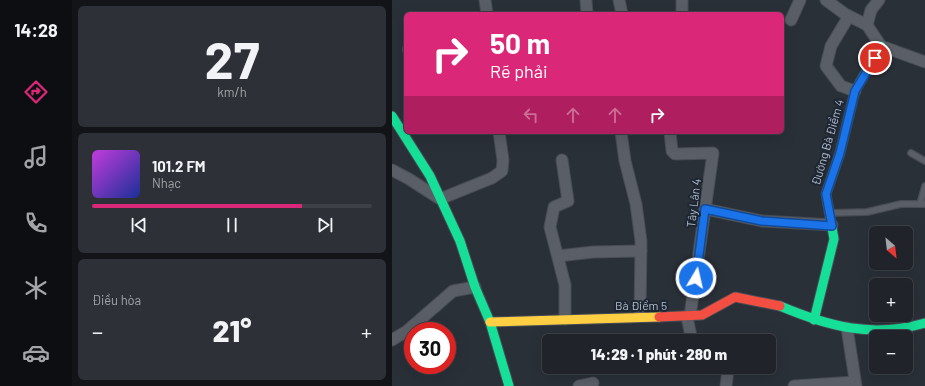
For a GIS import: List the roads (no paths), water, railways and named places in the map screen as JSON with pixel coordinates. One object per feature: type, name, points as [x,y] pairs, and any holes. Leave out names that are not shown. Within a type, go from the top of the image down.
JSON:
[{"type":"street","points":[[485,0],[487,12]]},
{"type":"street","points":[[586,0],[587,12]]},
{"type":"street","points":[[619,0],[622,12]]},
{"type":"street","points":[[682,0],[682,12]]},
{"type":"street","points":[[791,20],[800,0]]},
{"type":"street","points":[[826,0],[849,16],[867,25],[881,46],[925,62]]},
{"type":"street","points":[[867,25],[870,10],[879,0]]},
{"type":"street","points":[[849,16],[831,46],[826,66],[841,86],[855,91]]},
{"type":"street","name":"Đường Bà Điểm 4","points":[[814,320],[834,239],[826,194],[840,153],[855,91],[881,46]]},
{"type":"street","points":[[392,116],[430,176],[460,241],[475,286],[490,322],[509,386]]},
{"type":"street","points":[[440,200],[492,178],[502,172],[503,160],[499,134]]},
{"type":"street","points":[[621,134],[625,161],[636,204],[641,251],[640,316]]},
{"type":"street","name":"Tây Lân 4","points":[[670,134],[672,151],[675,154],[713,153],[688,316],[691,334]]},
{"type":"street","points":[[562,160],[568,201],[554,207],[550,227],[565,285],[565,319]]},
{"type":"street","points":[[392,170],[409,179],[440,200]]},
{"type":"street","points":[[705,209],[762,221],[832,226]]},
{"type":"street","points":[[558,256],[593,252],[641,251]]},
{"type":"street","points":[[392,340],[408,331],[453,291],[475,286]]},
{"type":"street","name":"Bà Điểm 5","points":[[490,322],[702,315],[735,297],[775,304],[814,320],[857,330],[904,329],[925,323]]},
{"type":"street","points":[[794,386],[855,384],[847,328]]},
{"type":"street","points":[[726,386],[728,374]]},
{"type":"street","points":[[579,386],[593,383]]},
{"type":"lane","points":[[408,143],[409,134]]},
{"type":"lane","points":[[910,153],[925,161]]},
{"type":"lane","points":[[829,213],[867,212],[901,204],[923,204],[925,186]]}]
